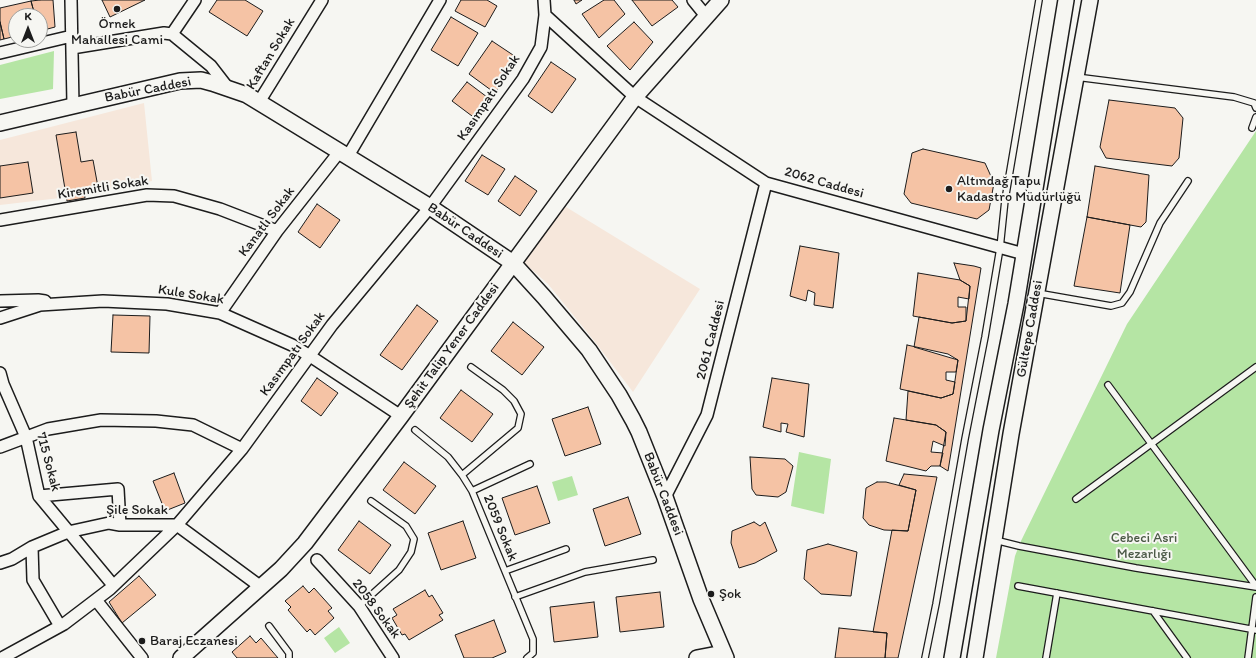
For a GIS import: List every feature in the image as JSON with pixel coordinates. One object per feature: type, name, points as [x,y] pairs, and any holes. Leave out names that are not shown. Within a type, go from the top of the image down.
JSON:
[{"type":"main road","name":"Şehit Talip Yener Caddesi","points":[[181,658],[281,569],[305,543],[401,416],[635,97],[721,0]]},
{"type":"main road","name":"Gültepe Caddesi","points":[[952,658],[991,430],[1016,304],[1066,0]]},
{"type":"main road","name":"Gültepe Caddesi","points":[[975,658],[1011,434],[1090,0]]},
{"type":"main road","name":"Babür Caddesi","points":[[0,123],[180,81],[201,80],[247,95],[260,102],[430,207],[512,263],[544,297],[589,350],[619,395],[639,432],[665,497],[701,599],[725,656]]},
{"type":"main road","points":[[697,658],[725,656]]},
{"type":"street","points":[[71,0],[73,105]]},
{"type":"street","points":[[172,34],[195,0]]},
{"type":"street","name":"Kaftan Sokak","points":[[260,102],[322,0]]},
{"type":"street","name":"Kanatlı Sokak","points":[[220,313],[277,231],[344,154],[440,0]]},
{"type":"street","name":"Kasımpatı Sokak","points":[[2,658],[60,626],[96,600],[177,525],[242,449],[332,325],[430,207],[523,79],[541,47],[546,15],[544,0]]},
{"type":"street","points":[[693,0],[706,16]]},
{"type":"street","name":"2062 Caddesi","points":[[546,15],[635,97],[766,183],[1024,254]]},
{"type":"street","points":[[72,48],[164,33],[172,34],[211,66],[228,88]]},
{"type":"street","points":[[0,52],[72,36]]},
{"type":"street","name":"2061 Caddesi","points":[[665,497],[707,415],[766,183]]},
{"type":"street","name":"Kiremitli Sokak","points":[[0,220],[147,195],[174,196],[220,209],[277,231]]},
{"type":"street","points":[[0,301],[38,300],[65,304]]},
{"type":"street","name":"Kule Sokak","points":[[0,318],[40,305],[103,301],[167,304],[220,313],[292,345],[401,416]]},
{"type":"street","name":"715 Sokak","points":[[0,374],[26,437],[39,496],[113,585]]},
{"type":"street","points":[[0,447],[48,428],[101,420],[156,421],[193,425],[242,449]]},
{"type":"street","points":[[39,496],[118,489],[120,525]]},
{"type":"street","name":"Şile Sokak","points":[[0,563],[12,559],[32,547],[68,532],[108,523],[120,525],[177,525],[261,587]]},
{"type":"street","points":[[32,547],[34,580],[60,626]]},
{"type":"street","name":"2058 Sokak","points":[[317,560],[359,606],[393,658]]},
{"type":"street","points":[[96,600],[142,658]]},
{"type":"lane","points":[[925,658],[936,604],[964,440],[985,337],[1000,248],[1005,200],[1039,0]]},
{"type":"lane","points":[[1076,77],[1234,97],[1254,103],[1256,108]]},
{"type":"lane","points":[[1252,128],[1256,117]]},
{"type":"lane","points":[[1036,293],[1111,306],[1122,302],[1130,292],[1160,223],[1188,181]]},
{"type":"lane","points":[[462,475],[518,428],[521,414],[514,401],[471,367]]},
{"type":"lane","points":[[1076,499],[1256,367]]},
{"type":"lane","points":[[1108,385],[1256,586]]},
{"type":"lane","name":"2059 Sokak","points":[[415,430],[448,457],[472,491],[533,639],[533,653],[527,658]]},
{"type":"lane","points":[[472,491],[530,464]]},
{"type":"lane","points":[[359,606],[399,570],[411,552],[414,539],[406,526],[372,501]]},
{"type":"lane","points":[[993,540],[1136,568],[1256,586]]},
{"type":"lane","points":[[505,571],[566,549]]},
{"type":"lane","points":[[515,597],[585,572],[653,560]]},
{"type":"lane","points":[[1018,586],[1254,629]]},
{"type":"lane","points":[[1046,658],[1057,593]]},
{"type":"lane","points":[[1248,658],[1254,629],[1256,597]]},
{"type":"lane","points":[[1153,611],[1187,658]]},
{"type":"lane","points":[[269,626],[288,653],[289,658]]},
{"type":"shaded area","points":[[144,103],[152,181],[60,198],[0,205],[0,140]]},
{"type":"shaded area","points":[[566,207],[700,289],[633,392],[548,284],[523,262],[559,211]]},
{"type":"green space","points":[[54,51],[53,89],[0,99],[0,65]]},
{"type":"green space","name":"Cebeci Asri Mezarlığı","points":[[1256,131],[1256,658],[996,658],[1015,556],[1020,543],[1127,324]]},
{"type":"green space","points":[[799,452],[831,459],[824,514],[791,506]]},
{"type":"green space","points":[[572,476],[578,495],[558,501],[552,482]]},
{"type":"green space","points":[[339,627],[350,643],[335,653],[324,638]]},
{"type":"building","points":[[53,0],[55,27],[48,29],[48,8],[33,8],[31,1]]},
{"type":"building","name":"Örnek Mahallesi Cami","points":[[102,0],[145,0],[110,17]]},
{"type":"building","points":[[217,0],[245,0],[263,11],[247,36],[209,12]]},
{"type":"building","points":[[461,0],[487,0],[497,6],[485,27],[455,11]]},
{"type":"building","points":[[574,0],[582,0],[576,4]]},
{"type":"building","points":[[604,0],[614,0],[625,14],[599,38],[582,14]]},
{"type":"building","points":[[632,0],[672,0],[678,7],[652,26]]},
{"type":"building","points":[[31,1],[33,8],[8,8],[8,38],[4,39],[0,22],[0,8]]},
{"type":"building","points":[[451,17],[478,33],[458,66],[431,50]]},
{"type":"building","points":[[0,22],[4,39],[0,40]]},
{"type":"building","points":[[634,22],[653,42],[630,70],[607,46]]},
{"type":"building","points":[[492,41],[519,59],[495,93],[469,74]]},
{"type":"building","points":[[551,62],[576,79],[552,113],[528,96]]},
{"type":"building","points":[[467,82],[491,100],[476,119],[452,101]]},
{"type":"building","points":[[1109,100],[1175,108],[1183,118],[1179,158],[1172,166],[1106,158],[1100,147]]},
{"type":"building","points":[[76,132],[81,162],[93,160],[98,187],[84,189],[85,198],[67,201],[56,135]]},
{"type":"building","name":"Altındağ Tapu Kadastro Müdürlüğü","points":[[923,149],[985,163],[994,183],[989,210],[977,219],[911,203],[904,194],[912,153]]},
{"type":"building","points":[[482,155],[505,169],[488,195],[465,181]]},
{"type":"building","points":[[28,162],[33,193],[0,198],[0,166]]},
{"type":"building","points":[[1095,166],[1149,175],[1146,222],[1141,227],[1087,217]]},
{"type":"building","points":[[515,176],[537,191],[520,216],[498,201]]},
{"type":"building","points":[[317,204],[340,220],[320,248],[298,232]]},
{"type":"building","points":[[1087,217],[1130,225],[1120,293],[1074,286]]},
{"type":"building","points":[[800,246],[839,253],[833,308],[814,305],[815,293],[808,290],[806,301],[790,296]]},
{"type":"building","points":[[954,263],[981,268],[948,471],[940,466],[946,432],[936,425],[906,420],[908,391],[941,398],[953,394],[958,360],[914,347],[919,317],[952,323],[966,321],[970,286],[960,280]]},
{"type":"building","points":[[918,273],[960,280],[970,286],[969,299],[958,297],[958,307],[966,307],[966,321],[952,323],[913,316]]},
{"type":"building","points":[[417,305],[438,321],[402,370],[380,355]]},
{"type":"building","points":[[113,315],[150,316],[149,353],[111,352]]},
{"type":"building","points":[[513,322],[544,347],[522,375],[491,351]]},
{"type":"building","points":[[907,345],[948,354],[958,360],[956,372],[946,372],[946,380],[955,382],[953,394],[941,398],[900,389]]},
{"type":"building","points":[[317,378],[338,393],[321,416],[301,401]]},
{"type":"building","points":[[772,378],[809,384],[804,437],[786,432],[788,424],[781,423],[781,432],[763,427]]},
{"type":"building","points":[[461,390],[493,414],[472,442],[440,418]]},
{"type":"building","points":[[588,407],[601,444],[565,456],[552,419]]},
{"type":"building","points":[[894,418],[936,425],[946,432],[945,446],[933,441],[931,452],[943,453],[940,466],[931,466],[926,471],[886,461]]},
{"type":"building","points":[[750,457],[785,459],[793,466],[786,492],[778,497],[756,495],[752,489]]},
{"type":"building","points":[[404,462],[436,486],[415,514],[383,490]]},
{"type":"building","points":[[174,473],[185,503],[165,511],[153,481]]},
{"type":"building","points":[[904,474],[937,477],[898,658],[885,658],[887,633],[873,632],[892,530],[908,531],[916,490],[899,485]]},
{"type":"building","points":[[877,482],[886,482],[916,490],[908,531],[884,530],[869,525],[863,518],[866,488]]},
{"type":"building","points":[[537,486],[550,523],[515,535],[502,498]]},
{"type":"building","points":[[628,497],[641,534],[605,546],[593,509]]},
{"type":"building","points":[[359,521],[391,545],[370,574],[338,550]]},
{"type":"building","points":[[463,521],[476,558],[441,570],[428,533]]},
{"type":"building","points":[[754,522],[760,526],[765,522],[777,551],[755,563],[739,568],[731,543],[732,531]]},
{"type":"building","points":[[828,544],[857,552],[851,596],[821,594],[804,579],[807,550]]},
{"type":"building","points":[[139,576],[156,595],[122,623],[109,602]]},
{"type":"building","points":[[303,586],[309,593],[314,588],[332,608],[328,611],[334,618],[315,635],[310,629],[307,632],[288,610],[291,607],[285,601]]},
{"type":"building","points":[[425,590],[429,597],[432,595],[443,613],[439,615],[443,620],[409,640],[405,634],[402,635],[392,618],[397,615],[393,609]]},
{"type":"building","points":[[660,592],[664,627],[620,632],[616,597]]},
{"type":"building","points":[[594,602],[598,637],[554,642],[550,607]]},
{"type":"building","points":[[494,620],[506,652],[492,658],[464,658],[455,635]]},
{"type":"building","points":[[839,628],[887,633],[885,658],[835,658]]},
{"type":"building","points":[[250,636],[256,643],[261,638],[278,658],[237,658],[232,652]]},
{"type":"place","name":"Örnek Mahallesi Cami","points":[[117,9]]},
{"type":"place","name":"Altındağ Tapu Kadastro Müdürlüğü","points":[[949,189]]},
{"type":"place","name":"Şok","points":[[711,594]]},
{"type":"place","name":"Baraj Eczanesi","points":[[142,641]]}]
